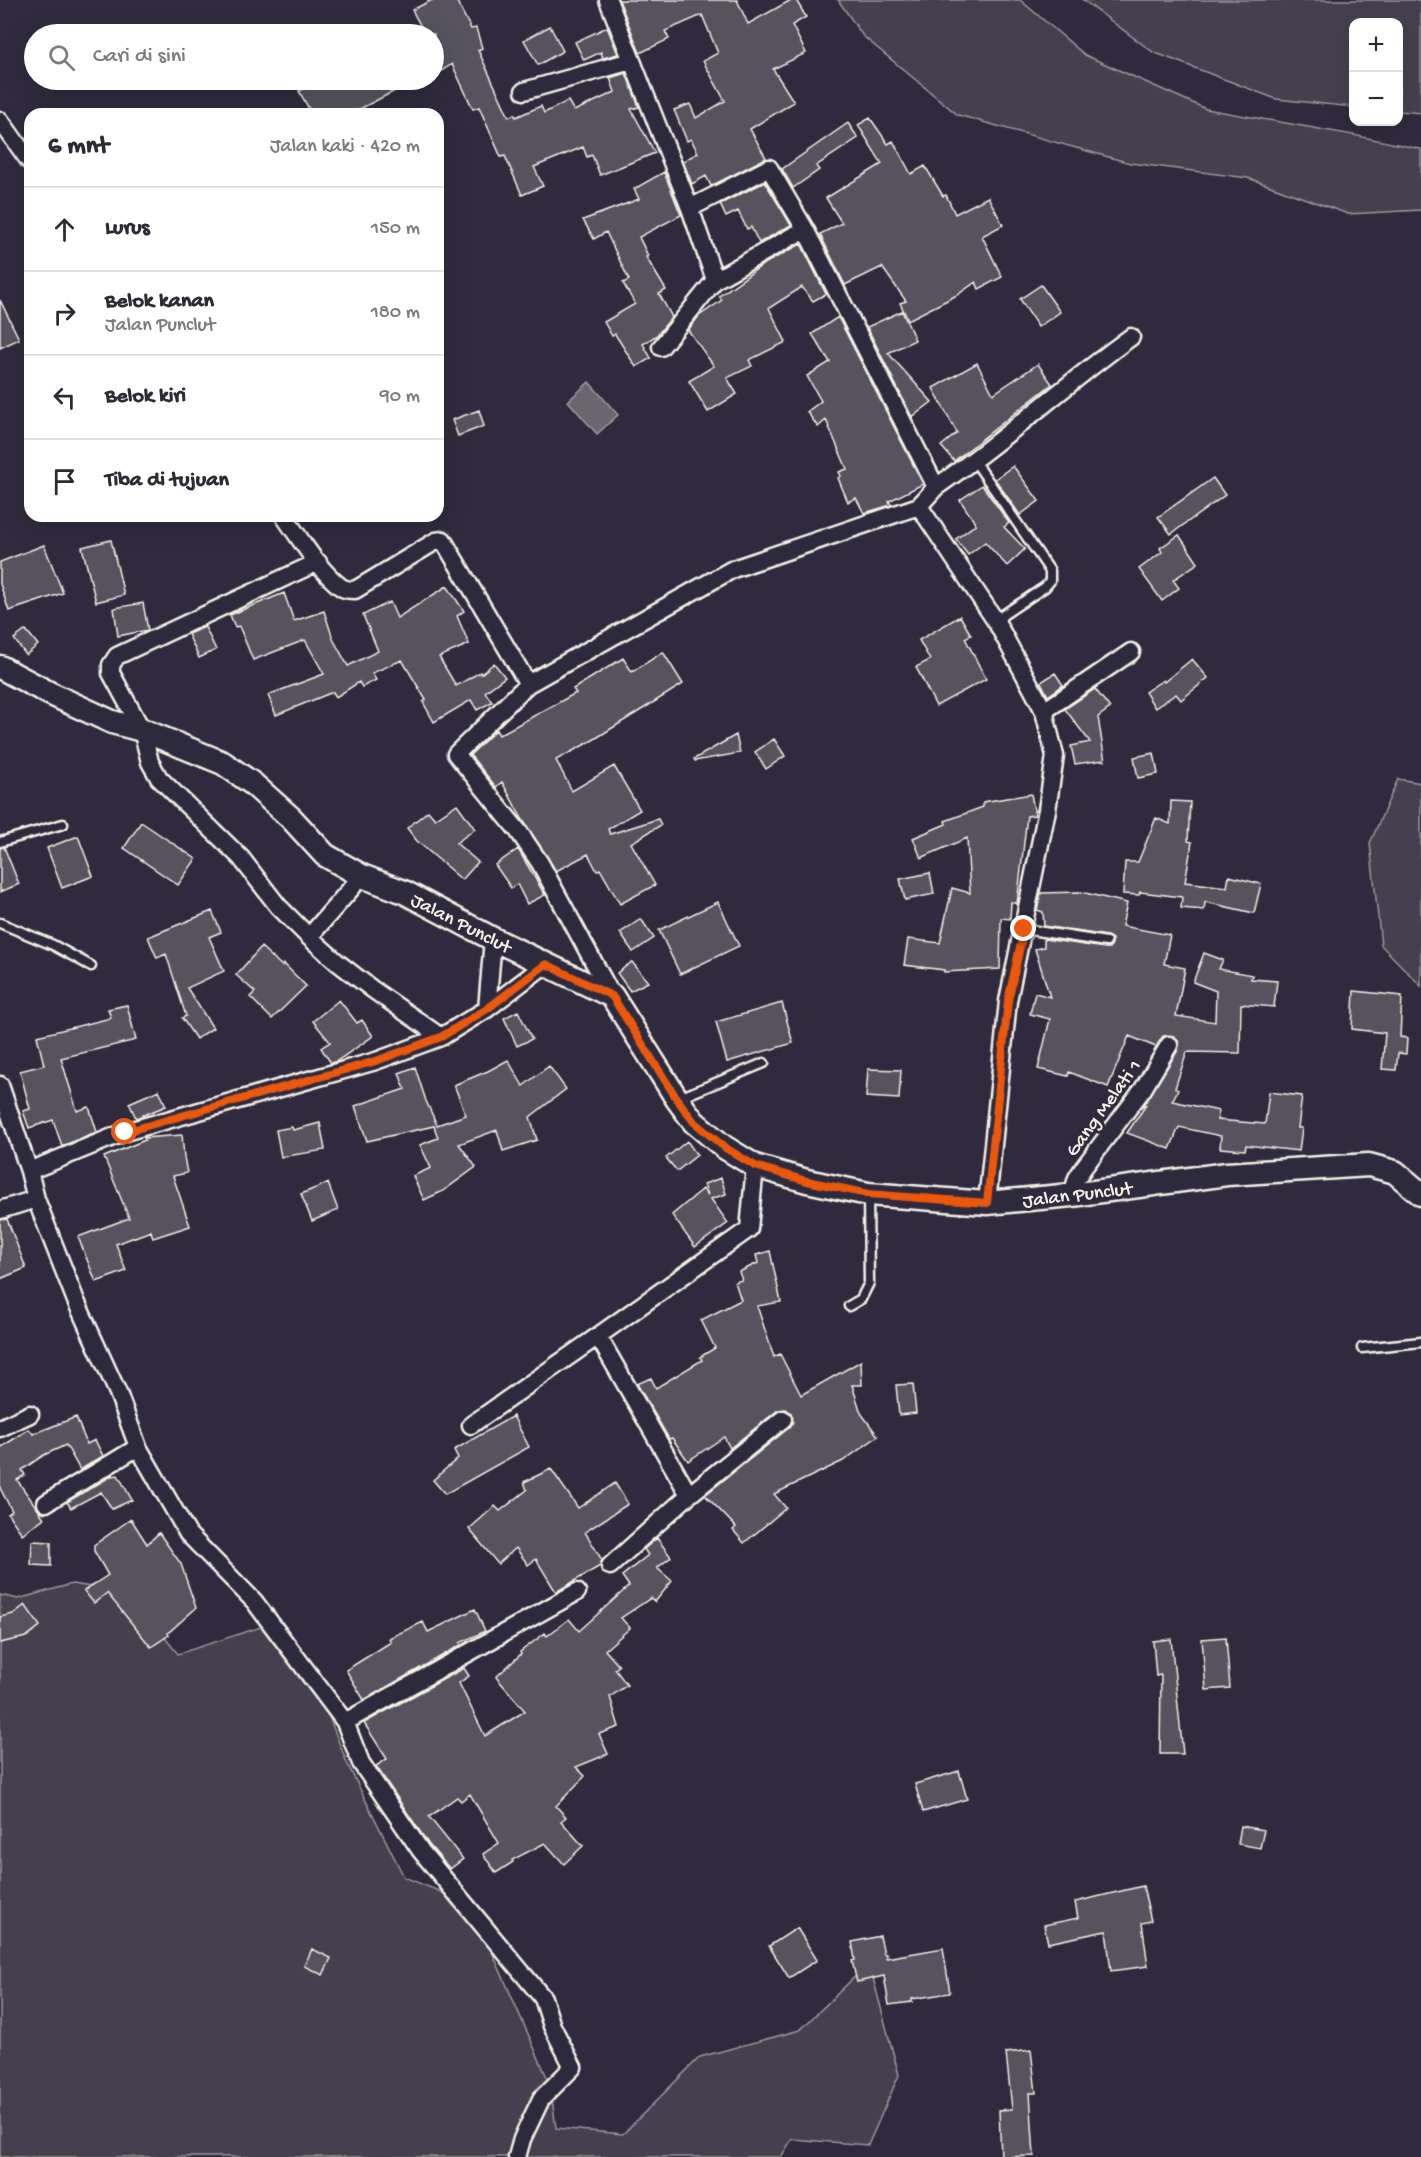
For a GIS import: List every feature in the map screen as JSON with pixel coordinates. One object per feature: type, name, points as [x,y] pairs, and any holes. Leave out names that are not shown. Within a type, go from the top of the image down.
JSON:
[{"type":"main road","name":"Jalan Punclut","points":[[0,667],[112,722],[142,730],[224,763],[253,784],[291,818],[325,855],[362,876],[404,892],[493,939],[612,996],[694,1122],[724,1147],[755,1166],[807,1181],[868,1194],[987,1203],[1072,1195],[1227,1174],[1369,1165],[1395,1172],[1421,1194]]},
{"type":"street","points":[[608,0],[690,208],[715,280]]},
{"type":"street","points":[[524,91],[631,61]]},
{"type":"street","points":[[0,120],[24,154]]},
{"type":"street","points":[[690,208],[769,168],[805,229],[936,487]]},
{"type":"street","points":[[661,347],[715,280],[805,229]]},
{"type":"street","points":[[612,996],[540,863],[519,832],[456,754],[528,684],[733,569],[919,506],[936,487],[974,460],[1089,366],[1131,337]]},
{"type":"street","points":[[919,506],[997,623],[1044,711],[1055,756],[1047,810],[1008,1001],[987,1203]]},
{"type":"street","points":[[288,522],[318,562],[346,590],[355,590],[443,540],[528,684]]},
{"type":"street","points":[[318,562],[117,656],[111,665],[111,673],[142,730],[150,762],[159,778],[241,858],[278,906],[309,937],[372,989],[441,1037]]},
{"type":"street","points":[[1044,711],[1131,652]]},
{"type":"street","points":[[309,937],[362,876]]},
{"type":"street","points":[[487,1009],[493,939]]},
{"type":"street","points":[[29,1171],[125,1132],[376,1061],[441,1037],[487,1009],[546,964]]},
{"type":"street","name":"Gang Melati 1","points":[[1072,1195],[1077,1178],[1084,1167],[1143,1089],[1169,1045]]},
{"type":"street","points":[[0,1085],[36,1199],[76,1301],[118,1393],[138,1447],[188,1534],[254,1601],[345,1722],[361,1763],[421,1851],[543,1998],[552,2026],[573,2067],[541,2099],[522,2139],[517,2157]]},
{"type":"street","points":[[471,1425],[749,1229],[755,1166]]},
{"type":"street","points":[[0,1210],[36,1199]]},
{"type":"street","points":[[598,1336],[690,1495]]},
{"type":"street","points":[[0,1428],[30,1414]]},
{"type":"street","points":[[610,1566],[690,1495],[783,1419]]},
{"type":"street","points":[[46,1503],[138,1447]]},
{"type":"street","points":[[345,1722],[577,1592]]},
{"type":"lane","points":[[974,460],[1050,571],[1050,581],[1045,587],[1003,615],[997,623]]},
{"type":"lane","points":[[0,842],[63,824]]},
{"type":"lane","points":[[0,923],[53,945],[91,966]]},
{"type":"lane","points":[[1024,929],[1106,942]]},
{"type":"lane","points":[[677,1099],[764,1063]]},
{"type":"lane","points":[[849,1306],[861,1299],[869,1283],[868,1194]]},
{"type":"lane","points":[[1362,1348],[1421,1342]]},
{"type":"shaded area","points":[[838,0],[1020,0],[1085,55],[1206,109],[1421,149],[1421,210],[1348,214],[1248,178],[1130,163],[958,115],[863,36]]},
{"type":"shaded area","points":[[1083,0],[1421,0],[1421,113],[1403,111],[1403,18],[1349,18],[1349,107],[1276,99],[1153,52]]},
{"type":"shaded area","points":[[589,382],[618,415],[597,434],[568,401]]},
{"type":"shaded area","points":[[1398,779],[1421,783],[1421,986],[1381,945],[1370,843]]},
{"type":"shaded area","points":[[72,1584],[129,1593],[178,1654],[264,1626],[312,1673],[347,1763],[404,1877],[471,1904],[550,2084],[556,2128],[623,2134],[700,2057],[800,2030],[869,1963],[899,2075],[868,2145],[792,2139],[781,2157],[0,2157],[0,1595],[18,1599]]},
{"type":"building","points":[[432,0],[456,0],[471,29],[476,28],[482,48],[478,50],[509,117],[514,114],[516,117],[541,106],[544,113],[568,101],[574,111],[615,92],[610,78],[626,73],[639,107],[631,109],[655,153],[600,175],[592,155],[587,157],[583,147],[534,167],[543,186],[522,195],[505,156],[501,157],[479,107],[473,109],[452,64],[444,69],[444,24],[420,24],[412,10]]},
{"type":"building","points":[[619,0],[737,0],[748,24],[791,0],[796,0],[806,17],[792,25],[806,53],[773,69],[794,102],[750,129],[766,158],[711,186],[706,176],[692,184],[683,161],[698,153],[691,139],[687,141],[674,110],[690,104],[696,118],[725,101],[703,61],[718,53],[702,15],[665,31],[669,39],[640,53]]},
{"type":"building","points":[[550,26],[563,51],[538,65],[524,40]]},
{"type":"building","points":[[607,27],[618,54],[603,58],[601,52],[584,60],[575,42]]},
{"type":"building","points":[[397,90],[362,108],[309,108],[299,91]]},
{"type":"building","points":[[870,118],[888,144],[893,141],[911,174],[925,166],[943,196],[946,195],[955,214],[988,197],[1003,225],[982,236],[1002,277],[979,289],[976,282],[957,295],[908,320],[900,303],[906,301],[882,267],[845,285],[820,234],[842,223],[826,198],[882,164],[858,125]]},
{"type":"building","points":[[848,123],[858,138],[816,166],[819,170],[793,188],[782,169]]},
{"type":"building","points":[[664,172],[681,215],[639,237],[648,256],[646,257],[666,290],[659,294],[672,317],[657,335],[643,344],[651,358],[636,367],[615,334],[612,336],[604,322],[635,304],[623,283],[629,280],[606,232],[594,239],[583,220],[639,199],[634,189]]},
{"type":"building","points":[[765,182],[791,225],[759,243],[751,227],[747,229],[738,211],[726,217],[720,204]]},
{"type":"building","points":[[801,244],[826,294],[813,301],[802,287],[769,308],[786,342],[749,360],[752,366],[727,378],[737,394],[708,412],[689,381],[714,366],[688,330],[699,316],[722,300],[719,296],[764,264]]},
{"type":"building","points":[[1041,285],[1060,312],[1038,327],[1020,299]]},
{"type":"building","points":[[0,300],[19,339],[0,348]]},
{"type":"building","points":[[902,311],[915,340],[888,353],[932,402],[912,417],[867,327]]},
{"type":"building","points":[[838,317],[923,484],[889,501],[891,505],[864,513],[856,498],[848,502],[838,478],[841,476],[839,472],[847,469],[826,420],[818,427],[807,412],[821,401],[807,376],[830,362],[812,334]]},
{"type":"building","points":[[977,363],[993,394],[1038,364],[1052,384],[954,461],[941,446],[957,433],[933,388]]},
{"type":"building","points":[[479,410],[484,426],[458,436],[452,420]]},
{"type":"building","points":[[1013,466],[1039,501],[1020,515],[995,479]]},
{"type":"building","points":[[1213,478],[1225,495],[1171,534],[1158,517]]},
{"type":"building","points":[[982,485],[1009,523],[1004,527],[1025,549],[1007,566],[985,542],[968,555],[956,539],[976,524],[960,500]]},
{"type":"building","points":[[1179,535],[1198,563],[1173,580],[1179,588],[1162,601],[1139,569],[1162,552],[1160,548]]},
{"type":"building","points":[[111,540],[124,595],[96,602],[82,547]]},
{"type":"building","points":[[44,545],[63,593],[9,611],[0,584],[0,562]]},
{"type":"building","points":[[447,586],[464,611],[457,616],[469,644],[439,657],[456,686],[480,672],[481,674],[494,663],[505,677],[485,692],[492,702],[477,710],[471,700],[434,722],[423,702],[426,700],[402,660],[372,673],[376,680],[362,687],[359,682],[336,697],[333,692],[276,715],[268,695],[324,674],[305,640],[253,660],[239,626],[235,627],[230,615],[284,593],[294,621],[324,611],[333,639],[348,666],[378,651],[363,615],[390,602],[397,618]]},
{"type":"building","points":[[143,603],[148,630],[118,636],[114,608]]},
{"type":"building","points":[[960,616],[971,635],[965,638],[986,679],[936,706],[916,667],[930,660],[919,640]]},
{"type":"building","points":[[205,627],[216,650],[199,658],[188,634]]},
{"type":"building","points":[[26,630],[38,645],[26,655],[14,639]]},
{"type":"building","points":[[663,652],[683,684],[593,740],[556,760],[572,791],[614,766],[640,810],[608,829],[610,834],[658,819],[661,825],[631,843],[655,885],[620,904],[600,869],[597,871],[588,854],[556,871],[521,817],[502,782],[496,787],[470,755],[496,730],[499,735],[576,693],[573,689],[623,658],[632,672]]},
{"type":"building","points":[[1192,659],[1208,678],[1181,700],[1176,694],[1155,708],[1145,692],[1163,680],[1164,682]]},
{"type":"building","points":[[1055,673],[1063,685],[1048,696],[1041,682]]},
{"type":"building","points":[[1095,689],[1110,708],[1098,717],[1105,762],[1104,760],[1075,764],[1071,746],[1090,742],[1065,709]]},
{"type":"building","points":[[736,735],[740,753],[695,761],[694,759]]},
{"type":"building","points":[[774,739],[785,756],[766,769],[755,752]]},
{"type":"building","points":[[1154,753],[1158,774],[1138,778],[1134,757]]},
{"type":"building","points":[[1031,794],[1035,815],[1027,816],[1017,904],[1011,902],[1010,919],[1001,918],[1000,969],[944,972],[944,970],[904,965],[908,939],[940,943],[952,888],[970,893],[967,838],[921,858],[913,838],[946,824],[945,821],[983,807],[983,802]]},
{"type":"building","points":[[1171,801],[1190,802],[1188,841],[1192,842],[1185,882],[1227,887],[1229,876],[1261,884],[1254,913],[1205,902],[1204,910],[1181,908],[1182,897],[1140,892],[1139,895],[1123,894],[1125,862],[1138,862],[1156,818],[1170,824]]},
{"type":"building","points":[[457,804],[475,829],[456,843],[478,862],[462,880],[417,841],[407,828],[428,811],[435,819]]},
{"type":"building","points":[[141,822],[196,859],[178,885],[124,848]]},
{"type":"building","points":[[78,836],[93,876],[62,888],[47,848]]},
{"type":"building","points":[[4,847],[19,884],[0,892],[0,848]]},
{"type":"building","points":[[518,849],[545,895],[527,904],[517,884],[511,888],[495,865]]},
{"type":"building","points":[[930,873],[934,894],[905,900],[900,879]]},
{"type":"building","points":[[1081,892],[1127,903],[1122,926],[1170,935],[1164,964],[1185,968],[1176,1016],[1215,1022],[1216,991],[1193,982],[1204,953],[1223,960],[1219,969],[1252,975],[1251,979],[1277,981],[1274,1007],[1241,1004],[1240,1053],[1187,1052],[1175,1088],[1178,1090],[1172,1101],[1219,1111],[1217,1120],[1265,1124],[1269,1092],[1302,1096],[1298,1128],[1302,1128],[1299,1151],[1246,1145],[1245,1150],[1220,1148],[1221,1136],[1179,1127],[1170,1149],[1127,1133],[1178,1050],[1178,1040],[1174,1036],[1163,1036],[1156,1047],[1129,1036],[1108,1087],[1069,1072],[1068,1076],[1038,1069],[1050,1019],[1030,1014],[1035,993],[1050,997],[1035,949],[1044,947],[1044,939],[1105,948],[1109,948],[1112,944],[1112,939],[1107,936],[1044,926],[1043,912],[1037,910],[1041,893]]},
{"type":"building","points":[[718,902],[739,946],[680,974],[659,930]]},
{"type":"building","points":[[212,911],[221,932],[209,937],[224,971],[187,988],[213,1028],[196,1039],[182,1018],[186,1016],[166,954],[157,958],[148,937]]},
{"type":"building","points":[[641,919],[654,938],[633,952],[620,933]]},
{"type":"building","points":[[261,947],[282,966],[284,964],[306,986],[272,1019],[250,997],[255,992],[236,975]]},
{"type":"building","points":[[632,962],[648,982],[630,991],[617,973]]},
{"type":"building","points":[[1354,991],[1402,996],[1400,1037],[1407,1038],[1406,1054],[1398,1053],[1396,1070],[1382,1069],[1385,1033],[1352,1029]]},
{"type":"building","points":[[339,1000],[357,1023],[362,1020],[373,1036],[331,1063],[321,1048],[330,1042],[313,1021]]},
{"type":"building","points":[[782,1003],[793,1043],[727,1062],[716,1022]]},
{"type":"building","points":[[127,1005],[136,1040],[61,1058],[77,1111],[89,1107],[97,1132],[62,1146],[53,1120],[29,1128],[23,1111],[30,1109],[20,1071],[44,1065],[37,1036],[111,1018],[108,1009]]},
{"type":"building","points":[[518,1011],[532,1039],[517,1046],[504,1018]]},
{"type":"building","points":[[508,1060],[523,1086],[549,1066],[566,1089],[530,1117],[537,1140],[503,1151],[497,1130],[459,1144],[476,1167],[443,1191],[424,1200],[413,1176],[431,1168],[420,1145],[438,1138],[434,1126],[367,1141],[355,1106],[405,1089],[399,1073],[415,1067],[437,1125],[466,1115],[454,1085]]},
{"type":"building","points":[[868,1069],[901,1070],[899,1099],[866,1097]]},
{"type":"building","points":[[159,1090],[166,1106],[136,1118],[129,1103]]},
{"type":"building","points":[[320,1123],[325,1150],[281,1157],[276,1130],[292,1127],[293,1130]]},
{"type":"building","points":[[182,1135],[187,1173],[173,1176],[190,1226],[153,1238],[151,1231],[116,1244],[126,1271],[96,1282],[78,1237],[129,1218],[104,1157],[145,1140],[144,1138]]},
{"type":"building","points":[[687,1141],[697,1155],[677,1171],[666,1158]]},
{"type":"building","points":[[721,1178],[726,1194],[711,1199],[728,1223],[695,1247],[672,1215],[703,1189],[708,1195],[704,1184]]},
{"type":"building","points":[[328,1183],[338,1210],[312,1221],[301,1194]]},
{"type":"building","points":[[7,1219],[26,1268],[0,1279],[0,1220]]},
{"type":"building","points":[[770,1251],[781,1302],[757,1306],[774,1357],[780,1354],[801,1395],[861,1361],[862,1385],[852,1385],[861,1413],[878,1436],[843,1461],[774,1494],[786,1508],[744,1543],[733,1530],[736,1527],[705,1495],[790,1427],[793,1422],[791,1413],[786,1409],[777,1411],[730,1448],[724,1437],[688,1461],[672,1438],[669,1439],[637,1384],[651,1378],[656,1388],[702,1360],[700,1357],[715,1348],[701,1320],[741,1300],[735,1282],[742,1280],[739,1272],[758,1263],[756,1255]]},
{"type":"building","points":[[913,1384],[916,1413],[899,1415],[896,1385]]},
{"type":"building","points":[[513,1416],[529,1447],[445,1494],[433,1480],[458,1458],[454,1450]]},
{"type":"building","points":[[76,1417],[87,1444],[95,1440],[103,1456],[80,1470],[66,1445],[44,1455],[22,1470],[25,1475],[17,1480],[44,1518],[22,1534],[8,1514],[12,1511],[0,1488],[0,1448],[29,1429],[33,1434]]},
{"type":"building","points":[[551,1469],[578,1508],[615,1483],[628,1504],[585,1532],[602,1560],[600,1566],[556,1592],[536,1559],[528,1565],[516,1548],[498,1564],[469,1529],[495,1506],[500,1511],[527,1490],[524,1482]]},
{"type":"building","points":[[113,1475],[118,1475],[132,1500],[112,1509],[101,1492],[71,1508],[67,1502]]},
{"type":"building","points":[[131,1519],[147,1544],[159,1533],[181,1564],[196,1608],[168,1633],[169,1635],[151,1647],[107,1593],[94,1603],[84,1591],[108,1575],[94,1551],[94,1545]]},
{"type":"building","points":[[657,1538],[671,1557],[657,1568],[672,1581],[655,1602],[651,1598],[621,1618],[630,1628],[605,1650],[619,1666],[615,1669],[627,1685],[610,1697],[619,1727],[599,1734],[608,1754],[576,1767],[585,1776],[556,1806],[566,1817],[561,1821],[583,1846],[564,1864],[545,1843],[512,1860],[513,1862],[496,1873],[483,1854],[499,1843],[470,1794],[461,1801],[457,1797],[429,1817],[463,1859],[450,1869],[429,1845],[376,1766],[387,1759],[364,1723],[464,1668],[469,1676],[459,1683],[485,1736],[525,1711],[496,1677],[521,1654],[520,1652],[545,1633],[547,1636],[569,1619],[579,1631],[629,1586],[622,1576],[648,1555],[644,1549]]},
{"type":"building","points":[[32,1541],[51,1542],[51,1566],[31,1565]]},
{"type":"building","points":[[25,1605],[40,1626],[26,1637],[0,1643],[0,1617],[13,1614]]},
{"type":"building","points":[[475,1609],[485,1631],[460,1643],[461,1645],[364,1700],[346,1670],[391,1642],[389,1638],[423,1622],[428,1632]]},
{"type":"building","points":[[1226,1637],[1230,1688],[1206,1690],[1202,1639]]},
{"type":"building","points":[[1171,1639],[1183,1754],[1160,1754],[1161,1675],[1156,1676],[1153,1641]]},
{"type":"building","points":[[959,1771],[967,1799],[923,1812],[915,1784]]},
{"type":"building","points":[[1241,1826],[1264,1830],[1260,1848],[1238,1844]]},
{"type":"building","points":[[1143,1886],[1151,1921],[1142,1923],[1148,1966],[1111,1971],[1106,1931],[1048,1943],[1044,1925],[1078,1918],[1075,1902]]},
{"type":"building","points":[[797,1928],[817,1960],[789,1978],[769,1946]]},
{"type":"building","points":[[880,1936],[886,1958],[943,1948],[950,1993],[889,2005],[884,1976],[857,1982],[852,1961],[855,1960],[852,1942]]},
{"type":"building","points":[[312,1949],[331,1958],[323,1975],[304,1966]]},
{"type":"building","points":[[1031,2050],[1036,2093],[1030,2093],[1034,2156],[1001,2157],[999,2110],[1012,2109],[1006,2053]]},
{"type":"route","points":[[125,1132],[376,1061],[441,1037],[487,1009],[546,964],[612,996],[694,1122],[724,1147],[755,1166],[807,1181],[868,1194],[987,1203],[1008,1001],[1024,929]]}]
